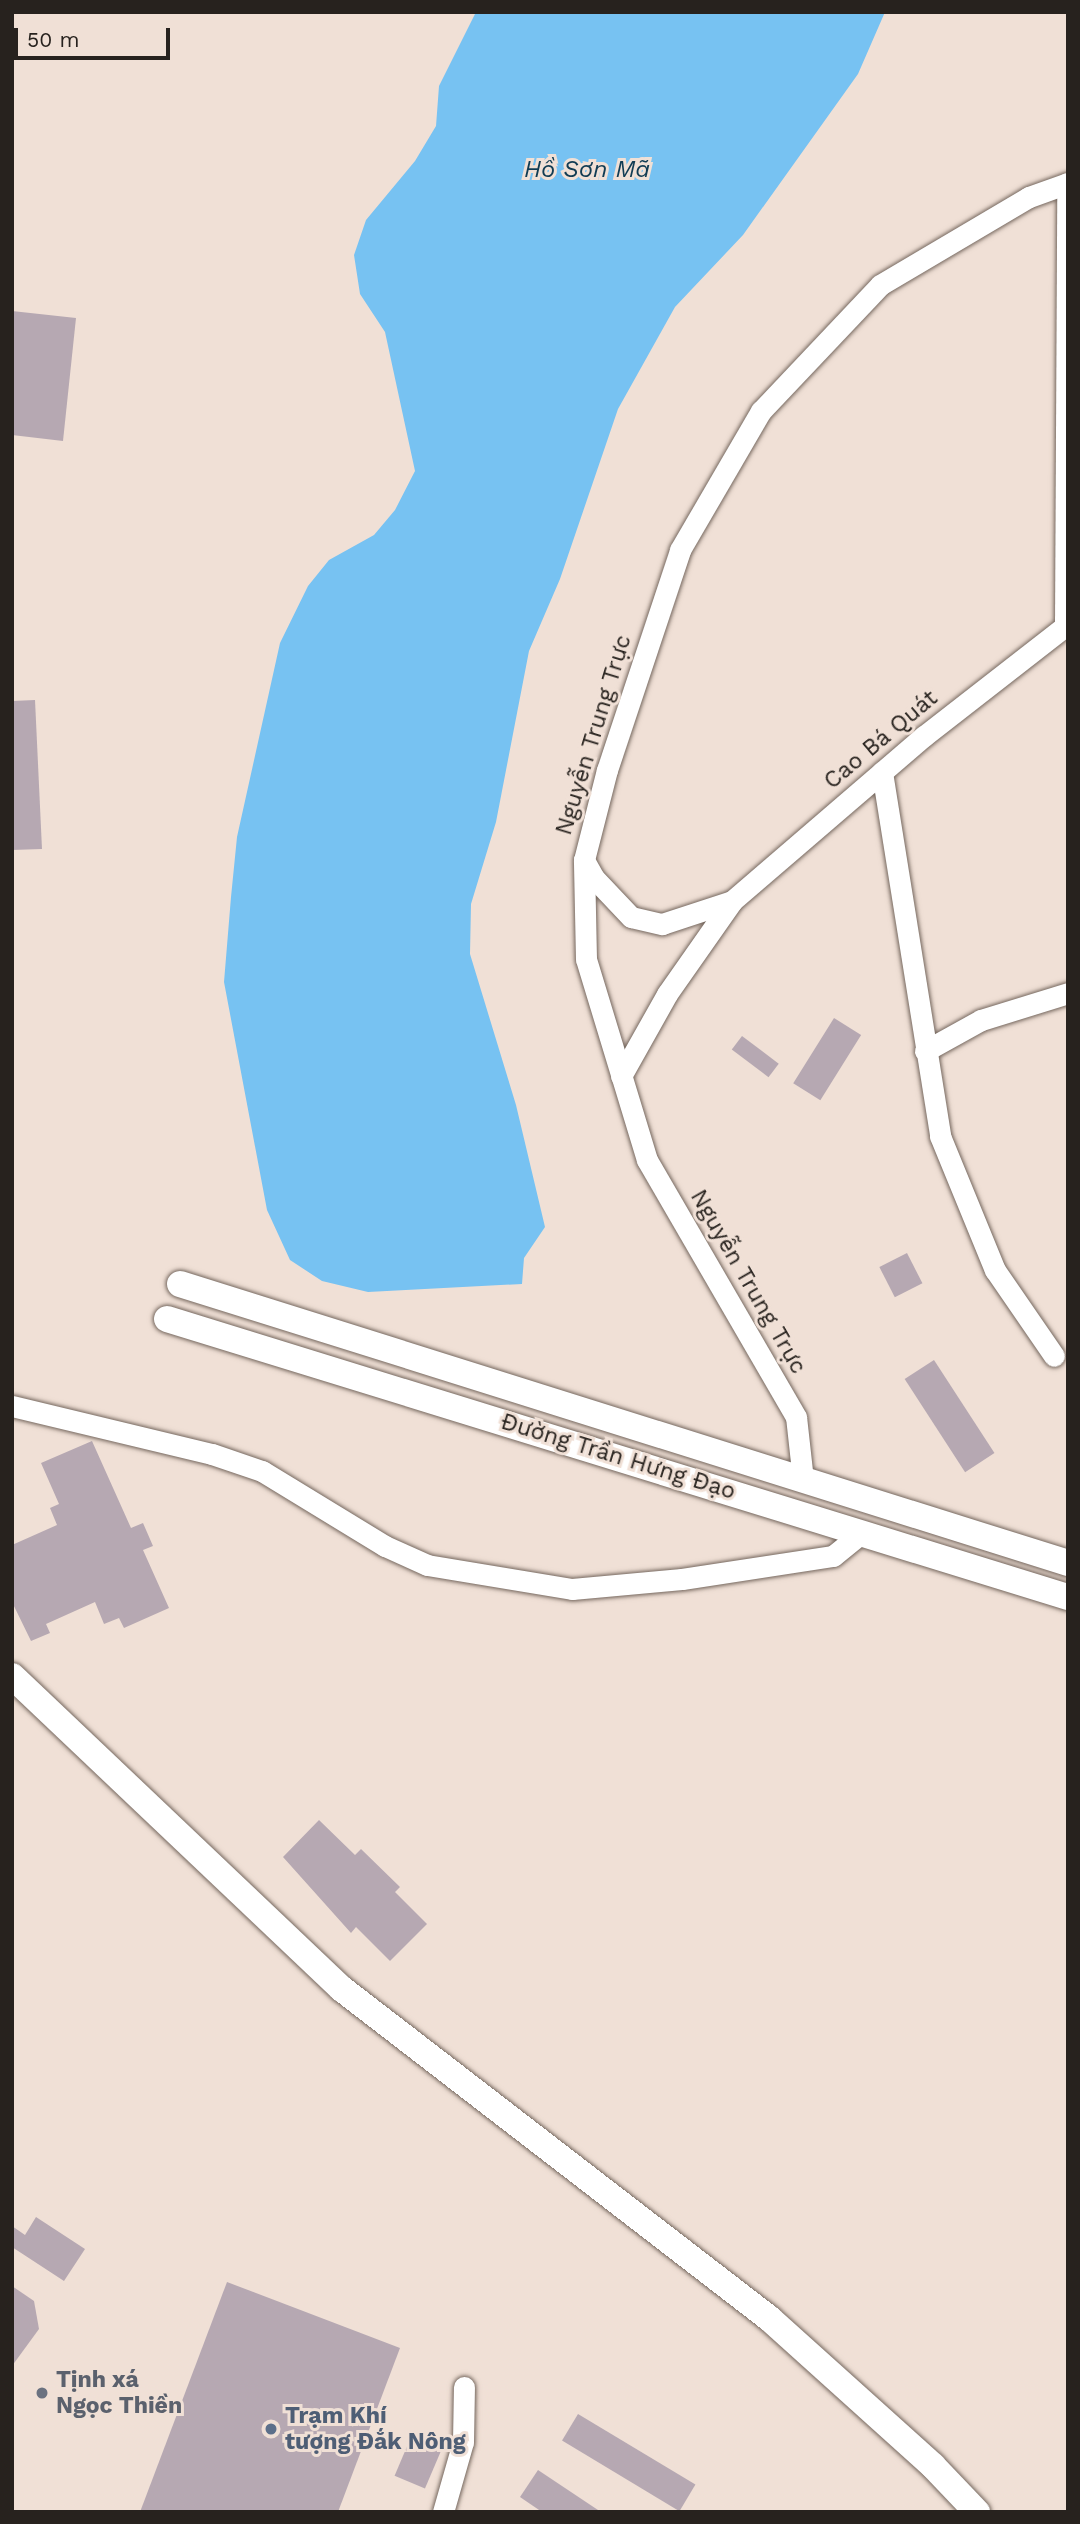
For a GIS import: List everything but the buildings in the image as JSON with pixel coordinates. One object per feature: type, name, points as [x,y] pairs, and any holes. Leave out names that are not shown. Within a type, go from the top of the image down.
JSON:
[{"type":"street","points":[[1067,183],[1067,624]]},
{"type":"street","name":"Nguyễn Trung Trực","points":[[803,1480],[796,1417],[647,1160],[586,959],[584,860],[607,770],[680,550],[761,411],[880,285],[1029,197],[1067,183]]},
{"type":"street","name":"Cao Bá Quát","points":[[621,1076],[667,994],[732,901],[882,772],[1067,624]]},
{"type":"street","points":[[882,772],[940,1136],[995,1270],[1054,1356]]},
{"type":"street","name":"Cao Bá Quát","points":[[584,860],[594,878],[631,917],[662,924],[732,901]]},
{"type":"street","points":[[925,1051],[981,1020],[1068,993]]},
{"type":"street","name":"Đường Trần Hưng Đạo","points":[[180,1284],[1068,1563]]},
{"type":"street","name":"Đường Trần Hưng Đạo","points":[[167,1319],[1068,1597]]},
{"type":"street","points":[[408,1393],[418,1359]]},
{"type":"street","points":[[12,1406],[212,1454],[262,1471],[385,1546],[427,1565],[572,1589],[682,1579],[833,1556],[863,1532]]},
{"type":"street","points":[[793,1511],[803,1480]]},
{"type":"street","points":[[12,1676],[342,1989],[770,2319],[933,2466],[977,2512]]},
{"type":"street","points":[[443,2512],[453,2488],[463,2442],[464,2387]]},
{"type":"water","name":"Hồ Sơn Mã","points":[[476,12],[885,12],[858,74],[743,235],[675,307],[618,409],[560,579],[529,651],[496,822],[471,904],[470,954],[516,1105],[545,1227],[524,1258],[522,1284],[368,1292],[322,1281],[290,1260],[267,1210],[224,982],[231,897],[237,837],[280,643],[308,586],[329,560],[374,535],[395,510],[415,471],[385,332],[360,294],[354,255],[366,220],[415,161],[436,126],[439,86]]},
{"type":"place","name":"Tịnh xá Ngọc Thiền","points":[[42,2393]]},
{"type":"place","name":"Trạm Khí tượng Đắk Nông","points":[[271,2429]]}]
